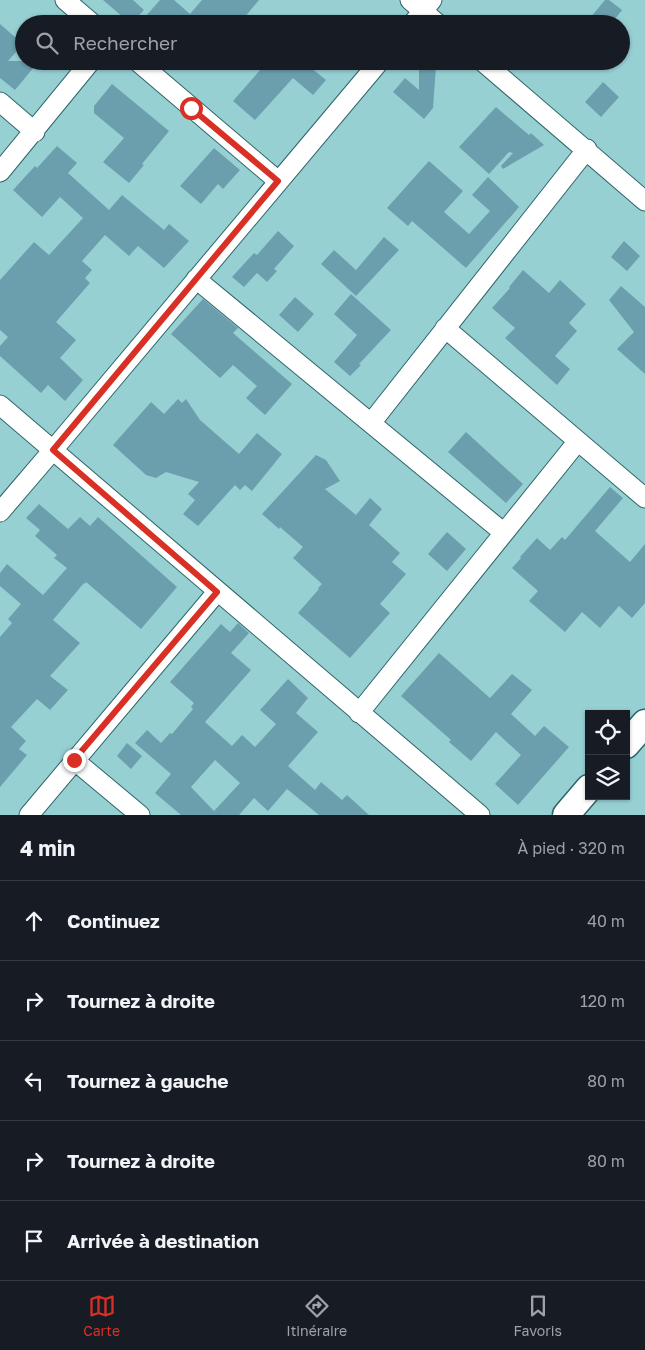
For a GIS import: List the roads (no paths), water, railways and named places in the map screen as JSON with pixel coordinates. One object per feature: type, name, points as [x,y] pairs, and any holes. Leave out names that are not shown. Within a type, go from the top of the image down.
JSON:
[{"type":"street","points":[[65,0],[82,15]]},
{"type":"street","points":[[0,172],[84,70]]},
{"type":"street","points":[[148,70],[278,181]]},
{"type":"street","points":[[0,512],[372,70]]},
{"type":"street","points":[[493,70],[587,149],[645,201]]},
{"type":"street","points":[[0,102],[34,132]]},
{"type":"street","points":[[371,423],[587,149]]},
{"type":"street","points":[[196,279],[504,533]]},
{"type":"street","points":[[445,328],[645,498]]},
{"type":"street","points":[[0,405],[480,815]]},
{"type":"street","points":[[359,713],[578,441]]},
{"type":"street","points":[[29,815],[217,592]]},
{"type":"street","points":[[630,740],[645,723]]},
{"type":"street","points":[[74,760],[140,815]]},
{"type":"street","points":[[566,815],[585,793]]}]
